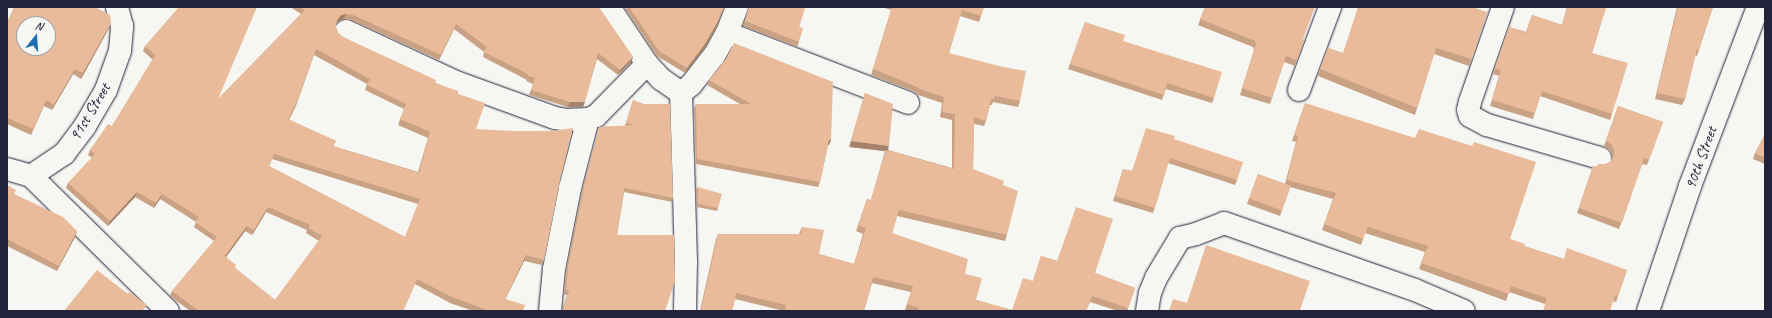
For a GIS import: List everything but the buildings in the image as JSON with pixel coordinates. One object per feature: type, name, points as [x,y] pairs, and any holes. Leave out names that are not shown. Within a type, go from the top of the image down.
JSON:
[{"type":"street","name":"91st Street","points":[[31,176],[64,154],[85,126],[106,90],[120,51],[122,26],[117,7]]},
{"type":"street","points":[[609,7],[647,64],[662,79],[681,93]]},
{"type":"street","points":[[685,311],[686,262],[681,93],[704,70],[727,33],[737,7]]},
{"type":"street","points":[[1299,90],[1330,7]]},
{"type":"street","points":[[1503,7],[1470,102],[1468,110],[1470,116],[1487,125],[1600,158]]},
{"type":"street","name":"90th Street","points":[[1648,311],[1690,186],[1758,7]]},
{"type":"street","points":[[346,31],[456,82],[555,118],[567,120],[588,119],[596,116],[647,64]]},
{"type":"street","points":[[727,33],[908,102]]},
{"type":"street","points":[[550,311],[557,254],[570,188],[588,119]]},
{"type":"street","points":[[7,169],[31,176],[168,311]]},
{"type":"street","points":[[1147,311],[1150,293],[1156,278],[1180,238],[1196,234],[1224,223],[1415,290],[1464,311]]}]
